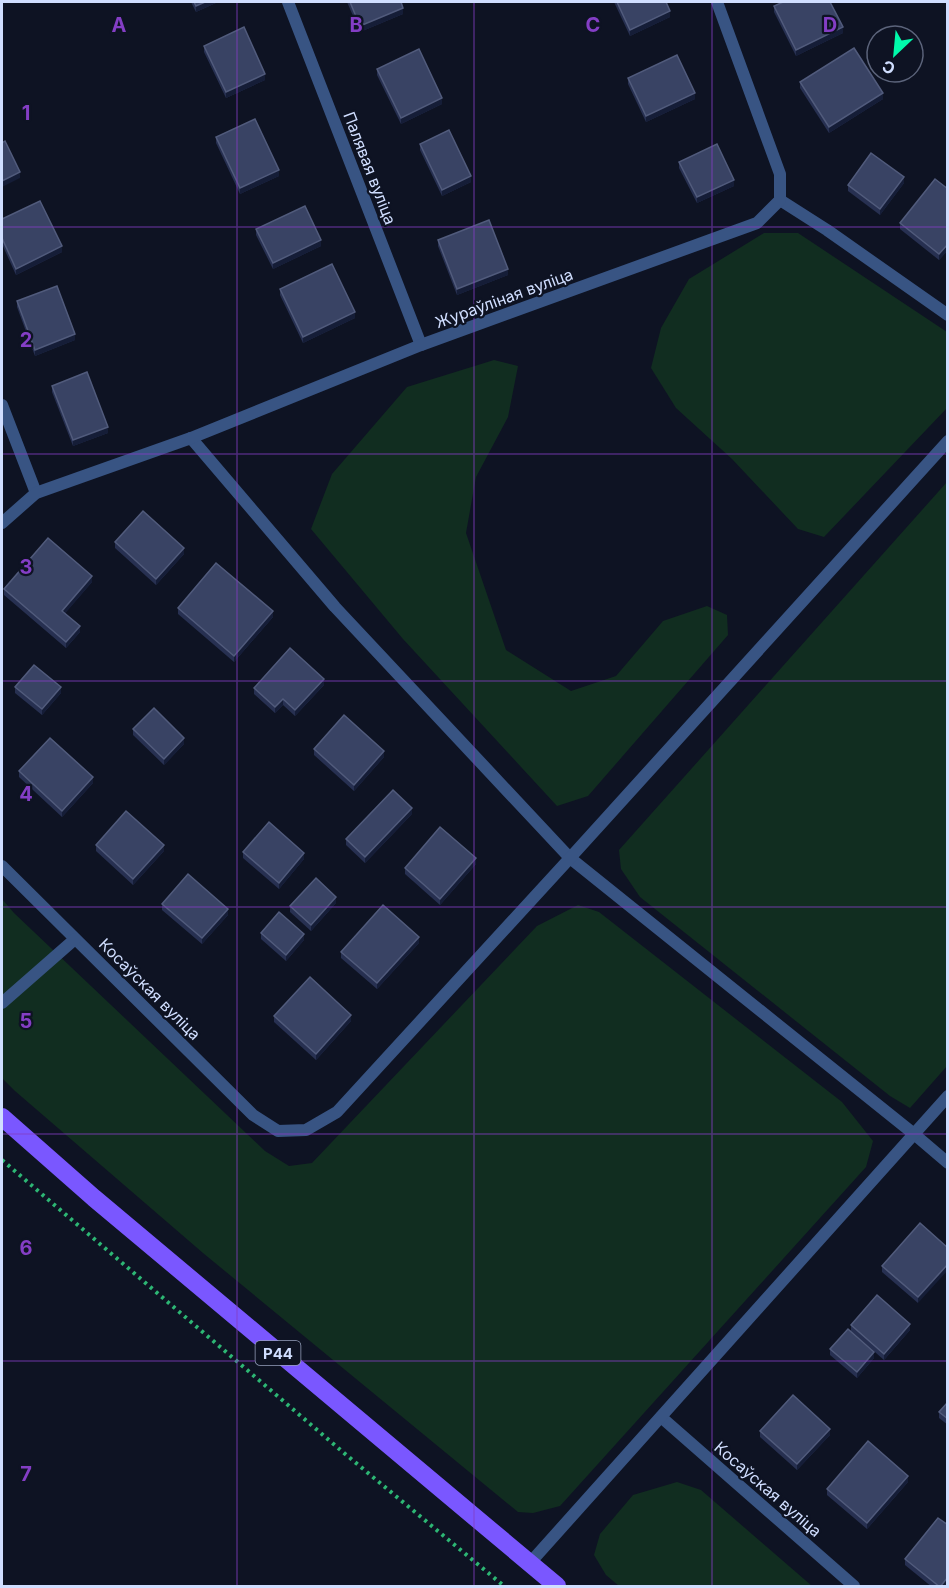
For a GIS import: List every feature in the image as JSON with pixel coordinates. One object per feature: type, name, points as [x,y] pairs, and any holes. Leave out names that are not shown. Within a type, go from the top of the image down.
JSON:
[{"type":"main road","name":"Р44","points":[[2,1117],[94,1198],[557,1587]]},
{"type":"street","name":"Палявая вуліца","points":[[288,2],[421,345]]},
{"type":"street","points":[[717,2],[780,174],[780,200],[948,315]]},
{"type":"street","name":"Жураўліная вуліца","points":[[36,493],[191,438],[421,345],[757,223],[780,200]]},
{"type":"street","points":[[2,405],[36,493],[2,523]]},
{"type":"street","points":[[191,438],[335,607],[570,858],[948,1163]]},
{"type":"street","points":[[570,858],[948,441]]},
{"type":"street","name":"Косаўская вуліца","points":[[2,866],[253,1115],[279,1131],[306,1130],[337,1112],[570,858]]},
{"type":"street","points":[[2,1003],[75,939]]},
{"type":"street","points":[[529,1564],[948,1096]]},
{"type":"street","name":"Косаўская вуліца","points":[[661,1417],[854,1587]]},
{"type":"path","points":[[2,1160],[504,1587]]},
{"type":"green space","points":[[764,233],[798,233],[947,332],[947,408],[824,537],[798,529],[732,459],[676,408],[651,368],[661,328],[689,279]]},
{"type":"green space","points":[[494,360],[518,366],[508,417],[476,477],[466,533],[506,650],[571,691],[616,676],[663,621],[707,606],[727,615],[728,635],[588,796],[557,806],[403,639],[311,529],[332,474],[407,387]]},
{"type":"green space","points":[[947,482],[947,1066],[910,1108],[890,1096],[640,897],[621,869],[619,850]]},
{"type":"green space","points":[[2,899],[14,913],[265,1151],[289,1166],[312,1163],[537,926],[578,905],[599,912],[842,1102],[873,1141],[866,1167],[560,1506],[533,1513],[518,1512],[203,1253],[2,1078]]},
{"type":"green space","points":[[677,1482],[701,1490],[812,1586],[619,1586],[606,1575],[594,1555],[600,1534],[633,1495]]},
{"type":"building","points":[[350,2],[401,2],[403,8],[360,26]]},
{"type":"building","points":[[617,2],[666,2],[670,11],[630,30]]},
{"type":"building","points":[[783,2],[830,2],[843,27],[796,50],[774,6]]},
{"type":"building","points":[[244,27],[265,74],[226,92],[204,46]]},
{"type":"building","points":[[854,48],[865,65],[865,84],[877,84],[883,93],[829,127],[800,82]]},
{"type":"building","points":[[419,49],[442,98],[401,118],[377,69]]},
{"type":"building","points":[[677,55],[695,93],[646,116],[628,78]]},
{"type":"building","points":[[255,119],[279,170],[240,188],[216,137]]},
{"type":"building","points":[[449,130],[471,176],[442,190],[420,144]]},
{"type":"building","points":[[5,141],[20,172],[2,181],[2,143]]},
{"type":"building","points":[[717,144],[734,180],[697,197],[679,162]]},
{"type":"building","points":[[871,153],[904,177],[880,209],[848,185]]},
{"type":"building","points":[[935,179],[948,189],[948,244],[939,254],[900,223]]},
{"type":"building","points":[[40,201],[62,246],[16,269],[2,238],[2,219]]},
{"type":"building","points":[[305,206],[321,240],[273,263],[256,229]]},
{"type":"building","points":[[489,220],[508,269],[457,289],[438,240]]},
{"type":"building","points":[[332,264],[355,312],[303,337],[280,289]]},
{"type":"building","points":[[57,286],[75,334],[35,350],[17,301]]},
{"type":"building","points":[[87,372],[108,427],[73,440],[52,386]]},
{"type":"building","points":[[143,511],[184,548],[156,579],[115,542]]},
{"type":"building","points":[[48,538],[92,576],[62,611],[80,626],[66,642],[4,589]]},
{"type":"building","points":[[216,563],[273,611],[234,656],[178,608]]},
{"type":"building","points":[[290,648],[324,679],[295,710],[283,699],[275,707],[254,688]]},
{"type":"building","points":[[34,665],[61,687],[42,709],[15,687]]},
{"type":"building","points":[[154,708],[184,738],[164,759],[133,729]]},
{"type":"building","points":[[344,715],[384,751],[354,785],[314,749]]},
{"type":"building","points":[[50,738],[93,777],[62,811],[19,771]]},
{"type":"building","points":[[393,790],[412,808],[365,857],[346,839]]},
{"type":"building","points":[[126,811],[164,845],[133,879],[96,845]]},
{"type":"building","points":[[269,822],[304,853],[279,883],[243,852]]},
{"type":"building","points":[[440,827],[476,858],[440,899],[405,868]]},
{"type":"building","points":[[188,874],[228,909],[202,938],[162,904]]},
{"type":"building","points":[[316,878],[336,897],[311,925],[290,906]]},
{"type":"building","points":[[383,905],[419,937],[377,983],[341,952]]},
{"type":"building","points":[[279,912],[304,934],[286,955],[261,933]]},
{"type":"building","points":[[310,977],[351,1015],[316,1054],[274,1016]]},
{"type":"building","points":[[920,1223],[948,1248],[948,1264],[918,1297],[882,1266]]},
{"type":"building","points":[[877,1295],[910,1324],[884,1354],[851,1325]]},
{"type":"building","points":[[848,1329],[874,1352],[857,1372],[830,1349]]},
{"type":"building","points":[[793,1395],[830,1429],[797,1464],[760,1431]]},
{"type":"building","points":[[948,1402],[948,1419],[939,1412]]},
{"type":"building","points":[[868,1441],[908,1476],[867,1523],[827,1489]]},
{"type":"building","points":[[938,1518],[948,1525],[948,1577],[940,1587],[905,1559]]}]
